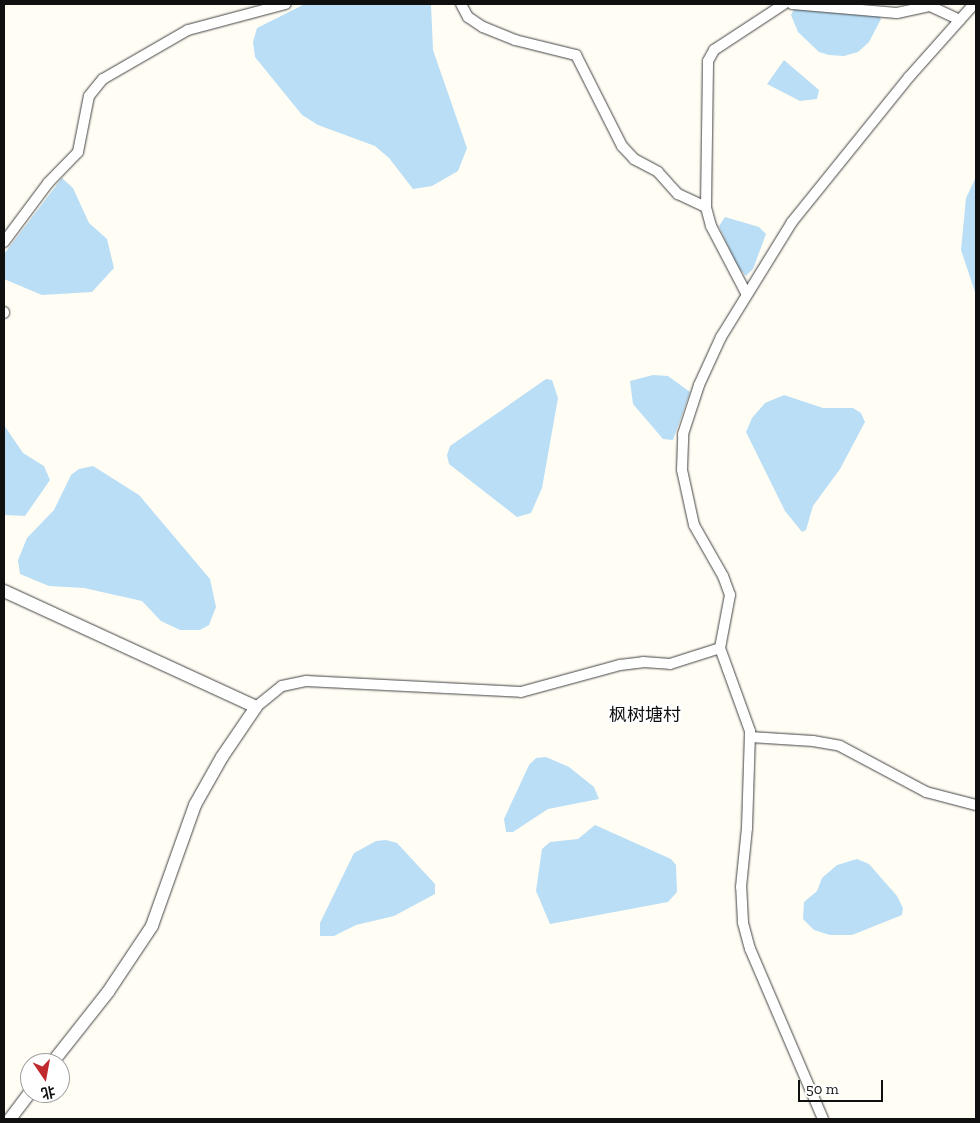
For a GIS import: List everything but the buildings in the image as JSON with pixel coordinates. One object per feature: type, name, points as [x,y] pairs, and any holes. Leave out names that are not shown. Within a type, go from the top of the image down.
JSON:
[{"type":"street","points":[[4,242],[48,183],[78,152],[89,96],[103,79],[188,30],[286,4]]},
{"type":"street","points":[[461,4],[468,17],[483,27],[515,40],[576,55],[622,146],[634,159],[658,172],[678,194],[706,207]]},
{"type":"street","points":[[746,293],[712,226],[706,207],[711,54],[784,4]]},
{"type":"street","points":[[792,4],[897,13],[930,6],[960,20]]},
{"type":"street","points":[[822,1119],[750,950],[743,922],[741,892],[750,737],[720,648],[730,595],[723,576],[694,526],[683,482],[682,447],[686,422],[699,385],[746,293],[792,222],[909,77],[974,4]]},
{"type":"street","points":[[4,592],[256,707]]},
{"type":"street","points":[[60,1053],[108,992],[152,926],[195,805],[222,757],[256,707],[282,686],[306,681],[521,692],[626,664],[670,664],[720,648]]},
{"type":"street","points":[[750,737],[813,740],[840,746],[926,792],[976,805]]},
{"type":"street","points":[[10,1119],[22,1103]]},
{"type":"water","points":[[305,4],[431,4],[433,50],[467,148],[458,171],[432,186],[413,189],[389,158],[375,146],[318,125],[302,115],[255,57],[253,42],[257,28]]},
{"type":"water","points":[[795,8],[879,15],[881,19],[869,42],[858,52],[844,56],[829,55],[819,52],[798,32],[791,15]]},
{"type":"water","points":[[784,60],[819,90],[817,99],[800,101],[767,84]]},
{"type":"water","points":[[976,177],[975,292],[961,250],[966,198]]},
{"type":"water","points":[[62,178],[73,188],[89,223],[107,239],[114,268],[92,292],[42,295],[4,279],[4,254]]},
{"type":"water","points":[[725,217],[759,227],[766,234],[753,269],[746,276],[737,266],[719,226]]},
{"type":"water","points":[[653,375],[668,376],[690,392],[673,440],[663,439],[633,404],[630,381]]},
{"type":"water","points":[[546,379],[552,380],[558,398],[542,488],[531,513],[517,517],[449,464],[447,455],[450,446]]},
{"type":"water","points":[[784,395],[823,408],[853,408],[861,413],[865,422],[840,469],[813,506],[806,530],[802,532],[785,511],[746,432],[752,418],[765,403]]},
{"type":"water","points":[[4,425],[23,453],[44,466],[50,480],[25,516],[4,515]]},
{"type":"water","points":[[93,466],[139,495],[210,579],[216,607],[209,625],[200,630],[180,630],[161,621],[142,601],[84,588],[49,586],[20,574],[18,560],[27,538],[54,510],[71,475],[79,469]]},
{"type":"water","points":[[546,757],[569,767],[594,787],[599,799],[548,809],[513,832],[506,832],[504,819],[529,765],[536,758]]},
{"type":"water","points":[[595,825],[671,859],[676,865],[677,892],[668,902],[550,924],[536,891],[542,849],[550,842],[578,839]]},
{"type":"water","points":[[386,840],[397,843],[435,884],[435,894],[394,916],[356,925],[334,936],[320,936],[320,923],[354,853],[376,841]]},
{"type":"water","points":[[857,859],[869,864],[897,896],[903,908],[902,915],[852,935],[830,935],[814,930],[803,919],[804,902],[817,891],[822,878],[837,865]]},
{"type":"district","name":"枫树塘村","points":[[645,715]]}]
